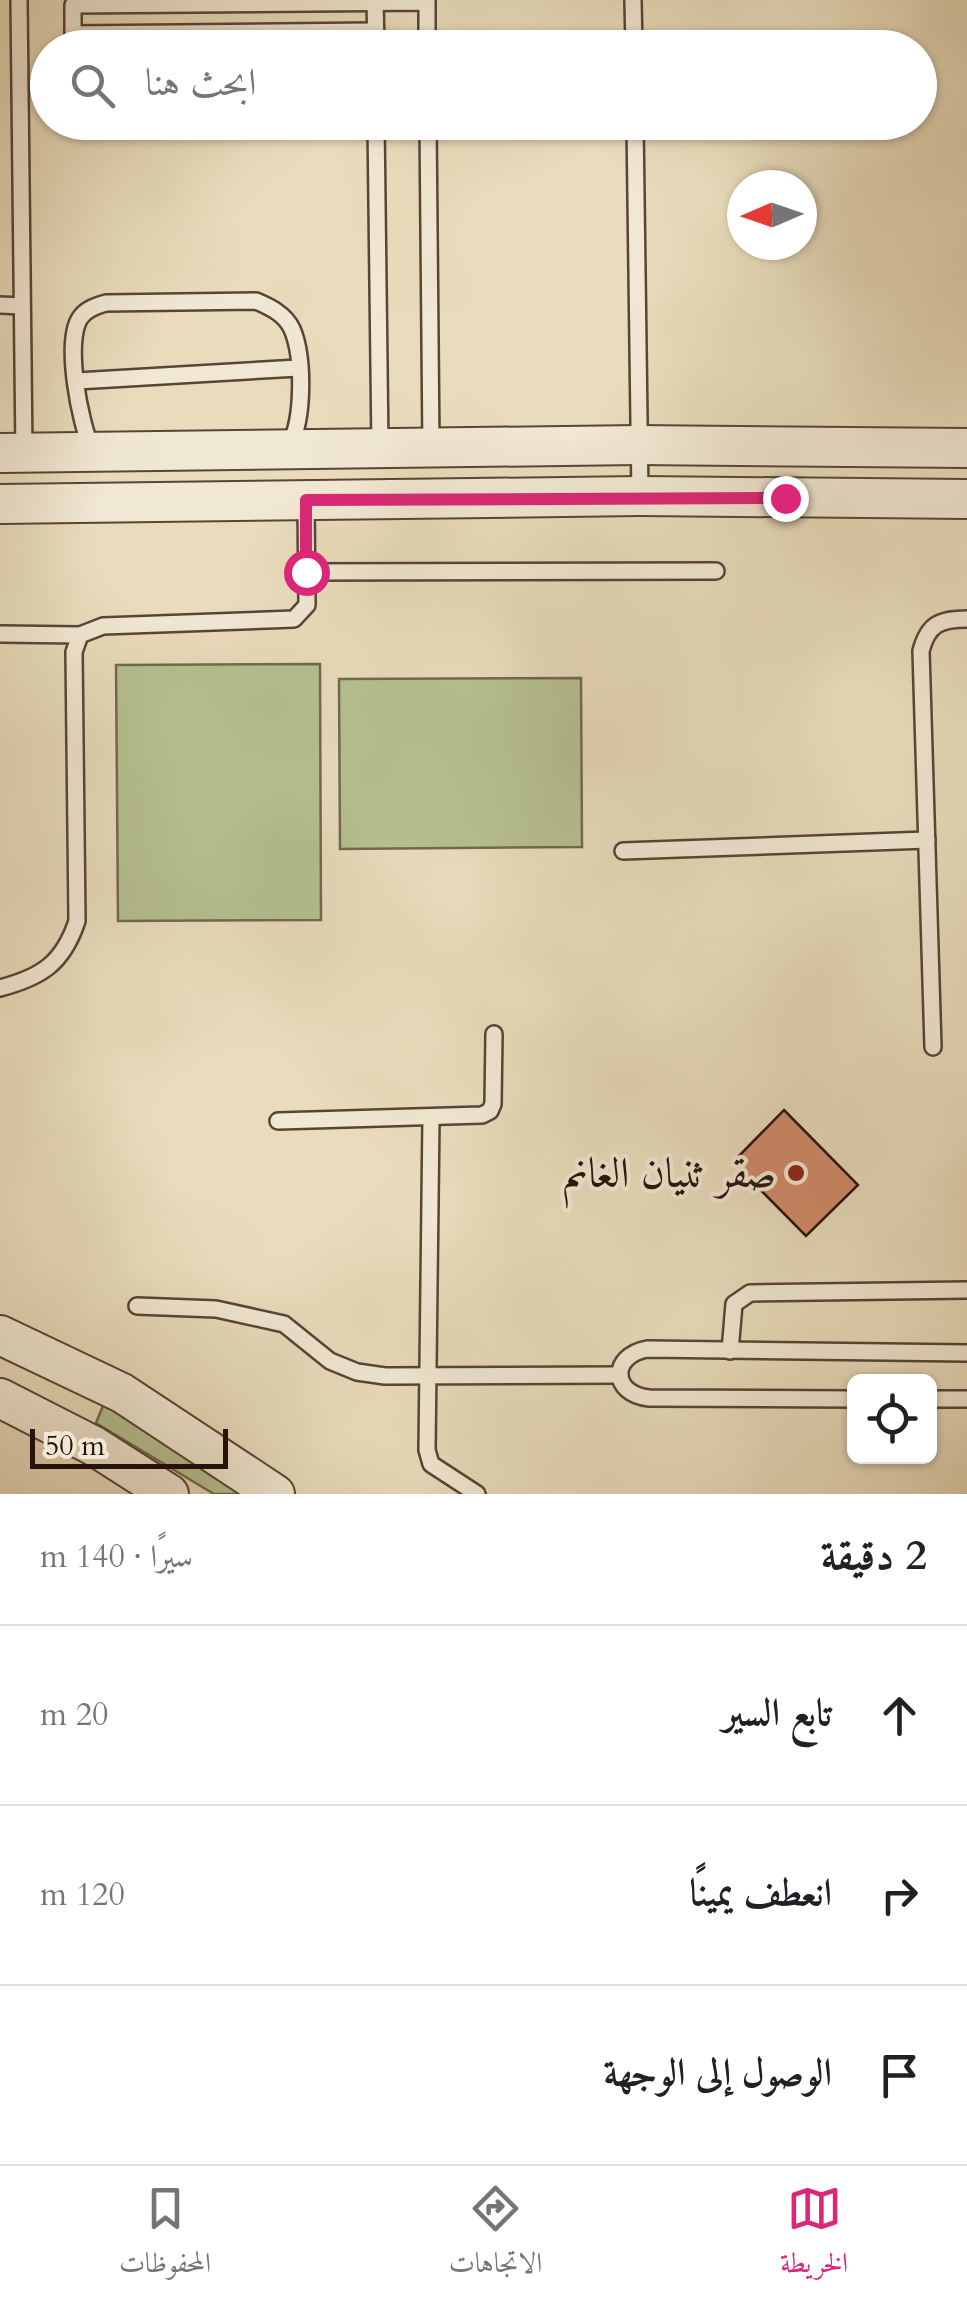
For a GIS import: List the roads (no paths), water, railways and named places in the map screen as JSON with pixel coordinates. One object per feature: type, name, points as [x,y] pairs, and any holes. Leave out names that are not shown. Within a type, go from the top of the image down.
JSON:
[{"type":"street","points":[[12,453],[638,445],[967,448]]},
{"type":"street","points":[[152,502],[142,472],[154,451]]},
{"type":"street","points":[[0,504],[640,496],[967,499]]},
{"type":"street","points":[[0,1335],[122,1393],[275,1494]]},
{"type":"street","points":[[0,1398],[94,1446],[169,1494]]},
{"type":"lane","points":[[12,453],[22,306],[19,0]]},
{"type":"lane","points":[[634,0],[634,30]]},
{"type":"lane","points":[[375,1],[376,30]]},
{"type":"lane","points":[[73,30],[73,5],[393,1],[427,2],[427,30]]},
{"type":"lane","points":[[376,140],[380,448]]},
{"type":"lane","points":[[428,140],[431,448]]},
{"type":"lane","points":[[635,140],[640,496]]},
{"type":"lane","points":[[94,452],[80,412],[76,381],[74,339],[79,320],[93,307],[106,304],[256,300],[277,310],[292,327],[301,406],[295,435],[286,450]]},
{"type":"lane","points":[[0,305],[22,306]]},
{"type":"lane","points":[[76,381],[298,368]]},
{"type":"lane","points":[[0,634],[80,635],[103,626],[294,620],[307,605],[306,500]]},
{"type":"lane","points":[[306,572],[716,571]]},
{"type":"lane","points":[[934,1048],[921,651],[934,624],[967,618]]},
{"type":"lane","points":[[0,988],[32,980],[51,966],[71,940],[77,920],[74,652],[80,635]]},
{"type":"lane","points":[[623,851],[927,840]]},
{"type":"lane","points":[[278,1121],[474,1117],[490,1112],[494,1097],[494,1034]]},
{"type":"lane","points":[[432,1118],[426,1433],[431,1464],[477,1494]]},
{"type":"lane","points":[[730,1351],[734,1304],[750,1293],[967,1290]]},
{"type":"lane","points":[[138,1306],[216,1309],[284,1324],[330,1360],[357,1372],[386,1376],[620,1375]]},
{"type":"lane","points":[[847,1399],[635,1397],[624,1388],[620,1375],[623,1361],[633,1352],[647,1349],[967,1353]]},
{"type":"lane","points":[[937,1399],[967,1399]]},
{"type":"place","name":"صقر ثنيان الغانم","points":[[796,1173]]}]
